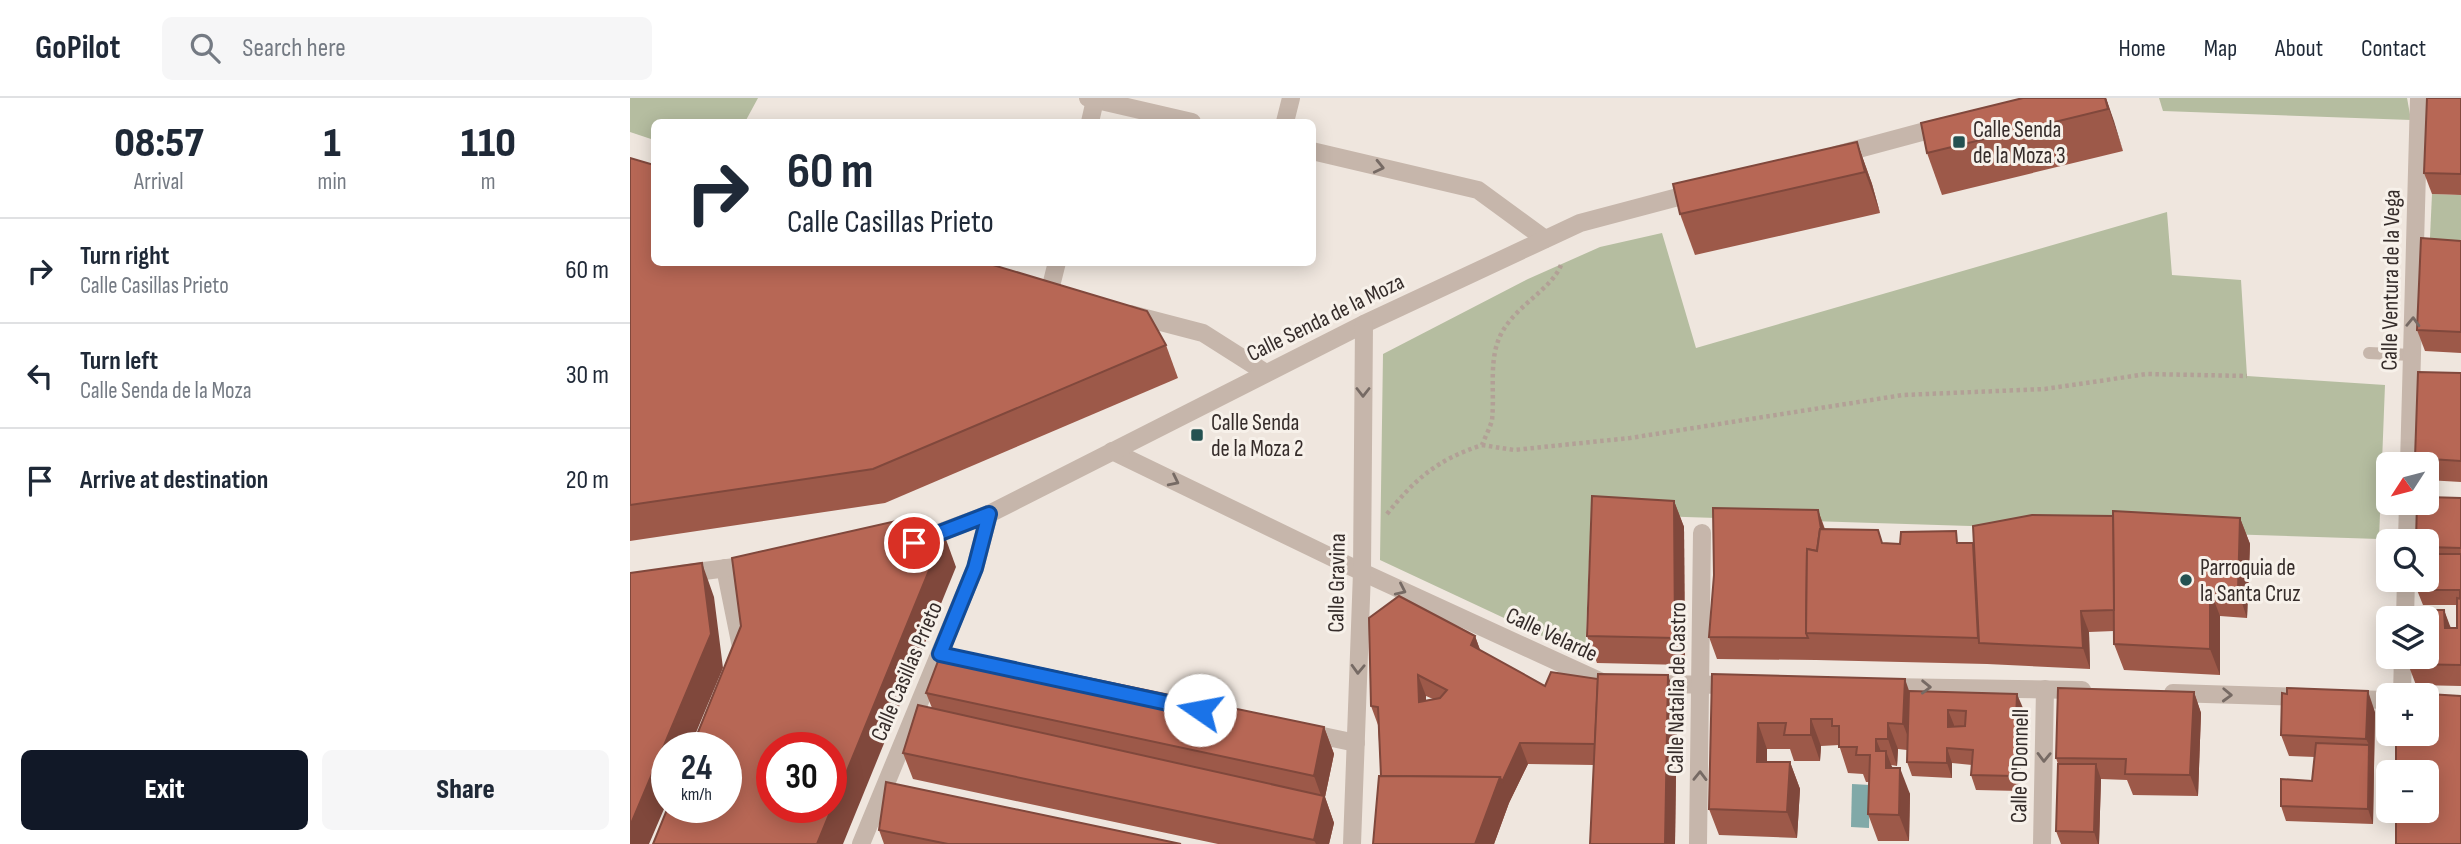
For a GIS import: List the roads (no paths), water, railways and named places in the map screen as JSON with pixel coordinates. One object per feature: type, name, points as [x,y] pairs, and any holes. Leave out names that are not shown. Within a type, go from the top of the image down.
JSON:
[{"type":"street","points":[[1286,119],[1291,98]]},
{"type":"street","name":"Calle Ventura de la Vega","points":[[2410,452],[2418,378],[2412,355],[2419,98]]},
{"type":"street","points":[[1090,119],[1092,99],[1179,119]]},
{"type":"street","points":[[1821,159],[1955,123]]},
{"type":"street","points":[[1316,152],[1478,190],[1545,239]]},
{"type":"street","name":"Calle Senda de la Moza","points":[[900,544],[914,543],[989,514],[1364,324],[1580,223],[1714,187]]},
{"type":"street","points":[[1049,294],[1055,266]]},
{"type":"street","points":[[1113,310],[1203,333],[1266,373]]},
{"type":"street","name":"Calle Gravina","points":[[1352,844],[1362,572],[1364,324]]},
{"type":"street","name":"Calle Velarde","points":[[1112,451],[1600,684],[1756,685]]},
{"type":"street","name":"Calle Casillas Prieto","points":[[861,844],[891,790],[946,656],[975,568],[989,514]]},
{"type":"street","name":"Calle Natalia de Castro","points":[[1699,844],[1702,533]]},
{"type":"street","points":[[657,578],[779,561]]},
{"type":"street","points":[[725,568],[743,660],[738,673]]},
{"type":"street","points":[[1866,687],[2100,691]]},
{"type":"street","name":"Calle O'Donnell","points":[[2042,844],[2045,689]]},
{"type":"street","points":[[2155,692],[2376,700]]},
{"type":"street","points":[[1289,729],[1356,743]]},
{"type":"lane","points":[[2369,353],[2412,355]]},
{"type":"water","points":[[1852,784],[1870,785],[1869,828],[1851,827]]},
{"type":"place","name":"Calle Senda de la Moza 3","points":[[1959,142]]},
{"type":"place","name":"Calle Senda de la Moza 2","points":[[1197,435]]},
{"type":"place","name":"Parroquia de la Santa Cruz","points":[[2186,580]]}]
